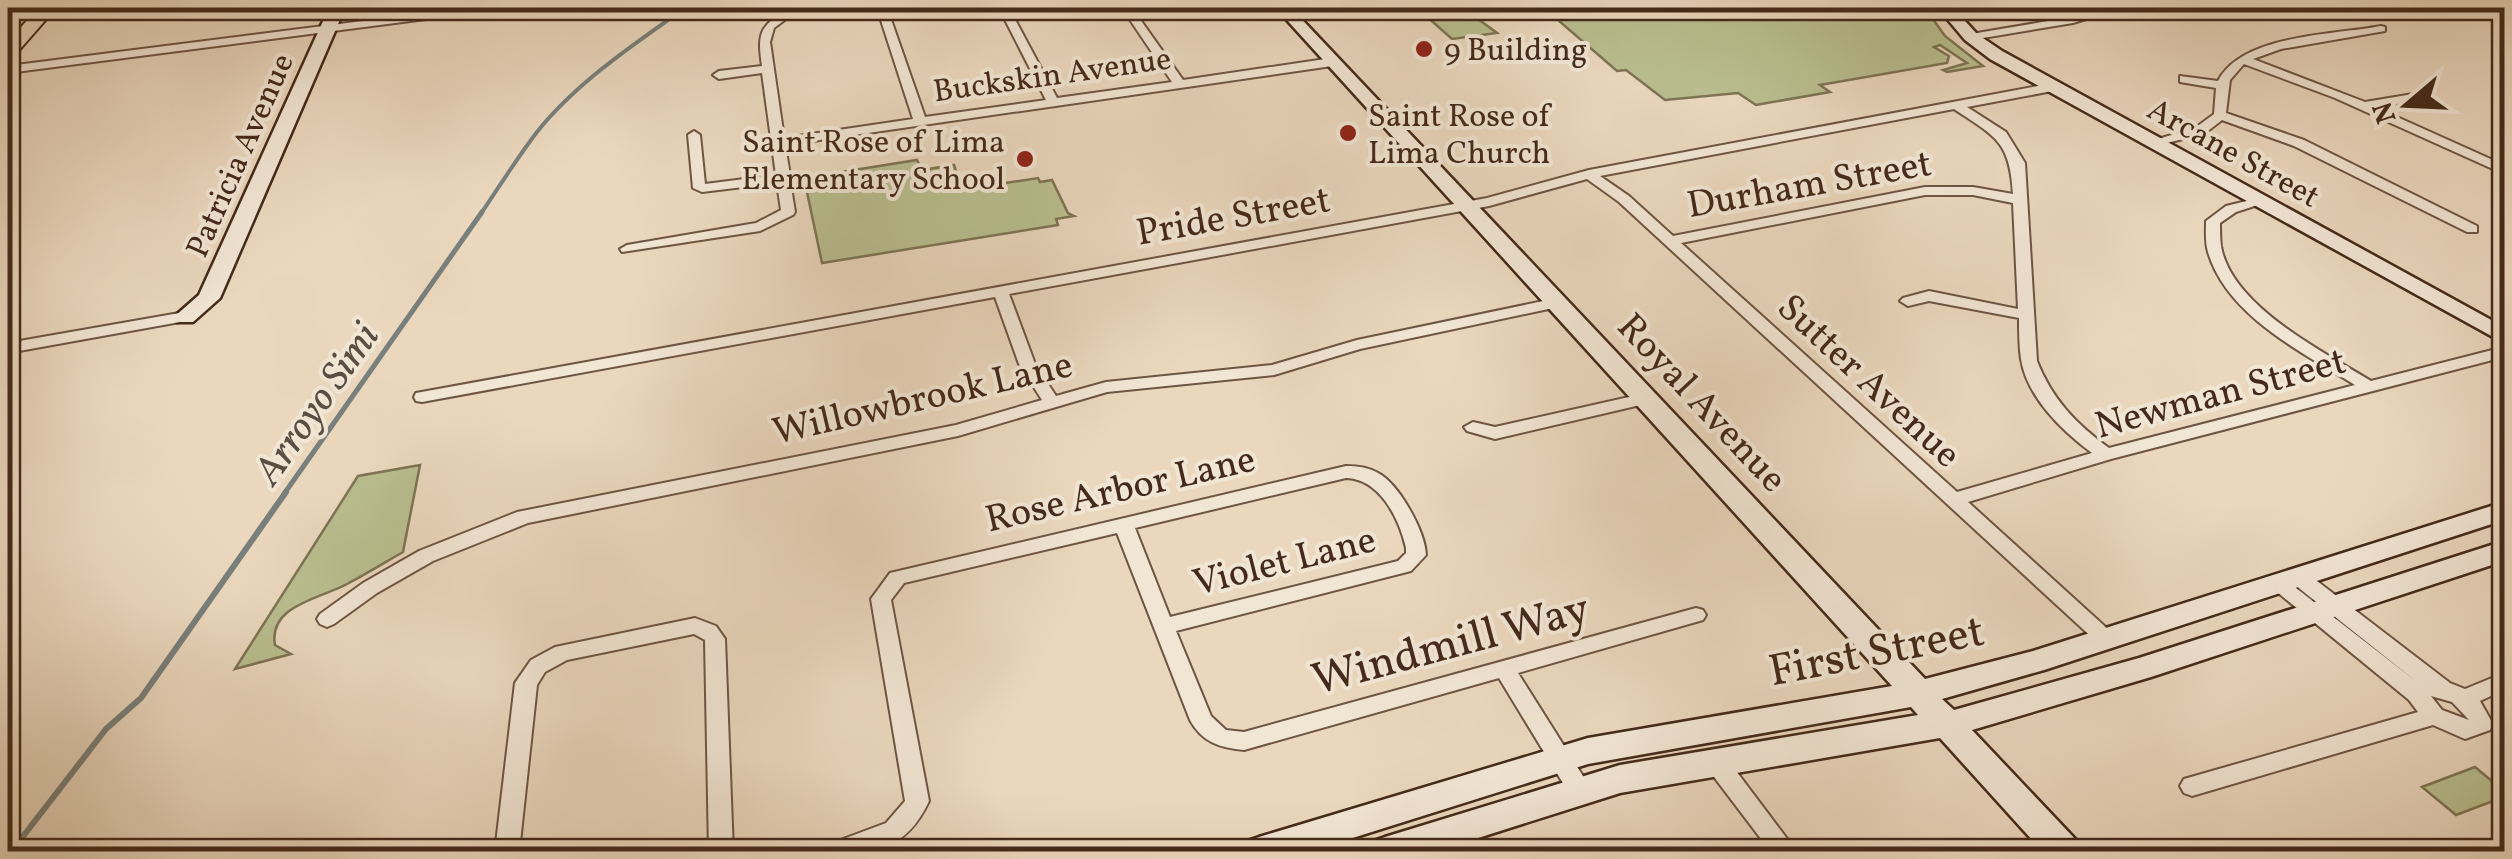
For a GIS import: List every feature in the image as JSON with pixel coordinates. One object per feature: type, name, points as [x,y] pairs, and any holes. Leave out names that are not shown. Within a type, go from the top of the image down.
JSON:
[{"type":"main road","points":[[8,26],[25,8]]},
{"type":"main road","points":[[8,52],[46,8]]},
{"type":"main road","name":"Patricia Avenue","points":[[185,318],[209,298],[337,8]]},
{"type":"main road","name":"Royal Avenue","points":[[1282,8],[2065,852]]},
{"type":"main road","name":"Arcane Street","points":[[1945,8],[1971,37],[2054,88],[2504,336]]},
{"type":"main road","name":"First Street","points":[[1259,852],[1560,759],[1634,741],[1919,693],[2033,662],[2504,511]]},
{"type":"main road","name":"First Street","points":[[1385,852],[1580,791],[1663,770],[1903,729],[1946,726],[2326,610],[2504,551]]},
{"type":"street","points":[[8,70],[488,8]]},
{"type":"street","points":[[627,249],[772,224],[788,212],[764,36],[769,26],[795,8]]},
{"type":"street","points":[[882,8],[920,122]]},
{"type":"street","points":[[1004,8],[1053,102]]},
{"type":"street","points":[[1127,8],[1180,84]]},
{"type":"street","points":[[2072,8],[2091,16]]},
{"type":"street","points":[[1971,37],[2116,8]]},
{"type":"street","points":[[2154,142],[2199,131],[2220,115],[2222,85],[2229,71],[2242,60],[2277,48],[2380,29]]},
{"type":"street","points":[[2242,60],[2366,106],[2502,167]]},
{"type":"street","name":"Buckskin Avenue","points":[[780,142],[1332,62]]},
{"type":"street","points":[[719,75],[768,68]]},
{"type":"street","points":[[2184,79],[2222,85]]},
{"type":"street","name":"Pride Street","points":[[422,397],[1464,206],[1589,174],[2054,88]]},
{"type":"street","points":[[2366,106],[2427,94]]},
{"type":"street","points":[[1956,105],[1988,124],[2010,146],[2018,164],[2029,361],[2037,385],[2059,416],[2106,455]]},
{"type":"street","points":[[2220,115],[2299,143],[2472,229]]},
{"type":"street","points":[[694,135],[698,185],[702,188],[786,178]]},
{"type":"street","name":"Sutter Avenue","points":[[1589,174],[1670,240],[2104,637]]},
{"type":"street","name":"Durham Street","points":[[1670,240],[1925,191],[1973,191],[2020,200]]},
{"type":"street","points":[[2262,202],[2230,209],[2214,221],[2211,234],[2222,270],[2259,314],[2369,387]]},
{"type":"street","points":[[1000,291],[1027,364],[1052,403]]},
{"type":"street","points":[[1908,301],[1928,296],[2026,315]]},
{"type":"street","name":"Willowbrook Lane","points":[[327,620],[370,588],[426,556],[524,517],[958,430],[1116,385],[1274,370],[1370,342],[1554,304]]},
{"type":"street","points":[[8,348],[185,318]]},
{"type":"street","name":"Newman Street","points":[[1952,500],[2106,455],[2504,352]]},
{"type":"street","points":[[1472,427],[1495,433],[1647,398]]},
{"type":"street","name":"Rose Arbor Lane","points":[[836,852],[890,834],[904,825],[917,801],[881,599],[893,581],[908,573],[1346,472],[1365,474],[1380,482],[1416,538],[1416,555]]},
{"type":"street","points":[[1123,524],[1164,626]]},
{"type":"street","name":"Violet Lane","points":[[1164,626],[1404,566],[1416,555]]},
{"type":"street","points":[[2287,580],[2454,695],[2481,717],[2482,724],[2475,728],[2453,726],[2434,716],[2418,694],[2326,610]]},
{"type":"street","name":"Windmill Way","points":[[1164,626],[1201,720],[1224,739],[1244,741],[1696,616]]},
{"type":"street","points":[[507,852],[526,683],[538,666],[562,653],[681,626],[704,628],[715,639],[721,852]]},
{"type":"street","points":[[1504,669],[1580,791]]},
{"type":"street","points":[[2418,694],[2424,688],[2454,695],[2504,681]]},
{"type":"street","points":[[2192,786],[2434,716]]},
{"type":"street","points":[[1716,762],[1784,852]]},
{"type":"green space","points":[[1417,8],[1463,8],[1497,33],[1452,39]]},
{"type":"green space","points":[[1544,8],[1925,8],[1945,36],[1983,66],[1947,72],[1943,70],[1967,63],[1940,45],[1934,47],[1949,56],[1947,63],[1820,85],[1830,92],[1756,105],[1738,93],[1665,100],[1626,70],[1617,71]]},
{"type":"green space","points":[[917,160],[922,170],[954,165],[960,183],[948,183],[965,185],[967,189],[1038,178],[1040,182],[1052,180],[1068,213],[1074,216],[1056,219],[1058,225],[822,263],[804,178]]},
{"type":"green space","points":[[420,465],[403,552],[288,612],[275,631],[275,645],[291,654],[235,669],[358,476]]},
{"type":"green space","points":[[2475,767],[2504,791],[2504,797],[2456,815],[2422,787]]},
{"type":"waterway","name":"Arroyo Simi","points":[[480,215],[552,114],[606,65],[685,8]]},
{"type":"waterway","name":"Arroyo Simi","points":[[284,494],[482,212]]},
{"type":"waterway","name":"Arroyo Simi","points":[[11,852],[106,729],[141,698],[286,492]]},
{"type":"place","name":"9 Building","points":[[1424,49]]},
{"type":"place","name":"Saint Rose of Lima Church","points":[[1348,133]]},
{"type":"place","name":"Saint Rose of Lima Elementary School","points":[[1025,159]]}]
